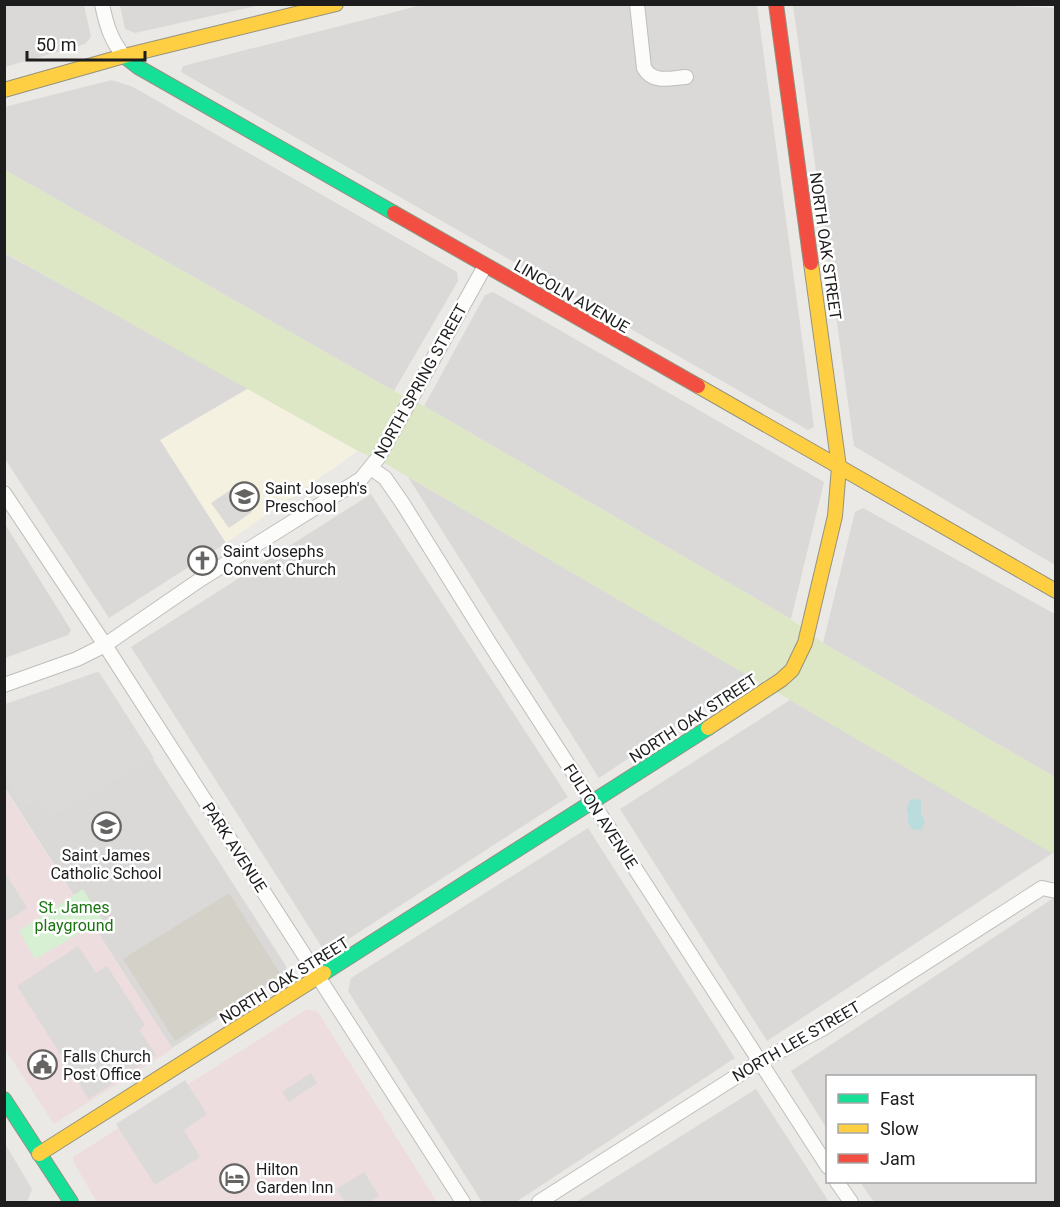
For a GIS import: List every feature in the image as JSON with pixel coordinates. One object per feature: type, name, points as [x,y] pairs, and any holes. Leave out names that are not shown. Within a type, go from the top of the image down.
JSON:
[{"type":"street","name":"LINCOLN AVENUE","points":[[102,4],[108,30],[117,48],[138,67],[1056,591]]},
{"type":"street","points":[[4,90],[124,56],[336,4]]},
{"type":"street","points":[[637,4],[644,68],[647,74],[660,79],[686,77]]},
{"type":"street","name":"NORTH OAK STREET","points":[[39,1154],[593,803],[781,680],[792,670],[805,643],[824,565],[838,498],[839,467],[776,4]]},
{"type":"street","name":"NORTH SPRING STREET","points":[[4,685],[77,659],[105,645],[201,579],[353,484],[371,468],[485,266]]},
{"type":"street","name":"FULTON AVENUE","points":[[371,468],[385,478],[403,504],[826,1164]]},
{"type":"street","name":"PARK AVENUE","points":[[4,493],[105,645],[463,1203]]},
{"type":"street","name":"NORTH LEE STREET","points":[[539,1203],[759,1062],[822,1029],[1042,888],[1056,891]]},
{"type":"street","points":[[4,1099],[69,1202]]},
{"type":"street","points":[[838,1183],[850,1203]]},
{"type":"shaded area","points":[[5,4],[84,5],[91,37],[85,44],[5,67]]},
{"type":"shaded area","points":[[120,4],[260,5],[135,33],[125,29]]},
{"type":"shaded area","points":[[422,5],[757,5],[814,427],[808,430],[181,72],[183,66]]},
{"type":"shaded area","points":[[793,5],[992,5],[1055,8],[1055,565],[854,446]]},
{"type":"shaded area","points":[[112,80],[133,87],[457,272],[458,281],[394,391],[5,170],[4,107]]},
{"type":"shaded area","points":[[4,253],[249,388],[161,440],[226,543],[109,618],[5,459]]},
{"type":"shaded area","points":[[493,292],[824,482],[791,619],[424,406],[485,295]]},
{"type":"shaded area","name":"Saint Joseph's Preschool","points":[[249,388],[358,451],[226,543],[160,440]]},
{"type":"shaded area","points":[[408,477],[752,677],[599,778]]},
{"type":"shaded area","points":[[235,487],[252,512],[229,528],[211,503]]},
{"type":"shaded area","points":[[371,494],[568,797],[330,951],[323,949],[131,647]]},
{"type":"shaded area","points":[[863,508],[1055,614],[1055,777],[823,643],[855,512]]},
{"type":"shaded area","points":[[5,524],[71,630],[68,635],[5,658]]},
{"type":"shaded area","points":[[97,672],[286,966],[285,976],[172,1048],[5,788],[5,705]]},
{"type":"shaded area","points":[[99,672],[154,758],[53,816],[46,806],[37,802],[22,806],[5,775],[5,704]]},
{"type":"shaded area","points":[[790,700],[1053,853],[767,1041],[620,809]]},
{"type":"shaded area","points":[[4,788],[172,1048],[54,1124],[5,1049]]},
{"type":"shaded area","points":[[588,828],[735,1058],[516,1202],[482,1202],[348,991],[351,978]]},
{"type":"shaded area","points":[[4,871],[27,908],[5,922],[4,922]]},
{"type":"shaded area","points":[[229,893],[281,975],[175,1041],[123,959]]},
{"type":"shaded area","points":[[1055,897],[1055,1202],[874,1202],[861,1183],[1036,1183],[1036,1075],[826,1075],[826,1127],[791,1071]]},
{"type":"shaded area","points":[[78,946],[96,973],[107,966],[145,1025],[139,1030],[156,1055],[89,1099],[17,986]]},
{"type":"shaded area","points":[[307,1009],[318,1012],[437,1202],[97,1202],[73,1161],[73,1157]]},
{"type":"shaded area","points":[[311,1073],[317,1083],[289,1102],[282,1092]]},
{"type":"shaded area","points":[[185,1080],[207,1114],[184,1130],[200,1157],[155,1185],[116,1124]]},
{"type":"shaded area","points":[[756,1089],[829,1202],[576,1202]]},
{"type":"shaded area","points":[[4,1142],[32,1189],[27,1202],[5,1202]]},
{"type":"shaded area","points":[[364,1172],[379,1196],[369,1202],[345,1202],[336,1189]]},
{"type":"green space","points":[[5,170],[424,406],[791,619],[823,643],[1055,777],[1055,855],[386,464],[358,451],[5,253]]},
{"type":"green space","name":"St. James playground","points":[[83,889],[102,920],[35,959],[19,931]]},
{"type":"water","points":[[910,800],[921,800],[921,814],[925,821],[921,830],[911,829],[906,810]]},
{"type":"traffic: fast","points":[[124,56],[138,67],[394,213]]},
{"type":"traffic: fast","points":[[324,973],[708,728]]},
{"type":"traffic: fast","points":[[4,1099],[71,1202]]},
{"type":"traffic: slow","points":[[4,90],[124,56],[336,4]]},
{"type":"traffic: slow","points":[[708,728],[781,680],[792,670],[805,643],[835,516],[839,467],[811,263]]},
{"type":"traffic: slow","points":[[698,386],[1056,591]]},
{"type":"traffic: slow","points":[[39,1154],[324,973]]},
{"type":"traffic: jam","points":[[776,4],[811,263]]},
{"type":"traffic: jam","points":[[394,213],[698,386]]},
{"type":"place","name":"Saint Joseph's Preschool","points":[[244,497]]},
{"type":"place","name":"Saint Josephs Convent Church","points":[[202,560]]},
{"type":"place","name":"Saint James Catholic School","points":[[106,827]]},
{"type":"place","name":"Falls Church Post Office","points":[[42,1065]]},
{"type":"place","name":"Hilton Garden Inn","points":[[235,1178]]}]
